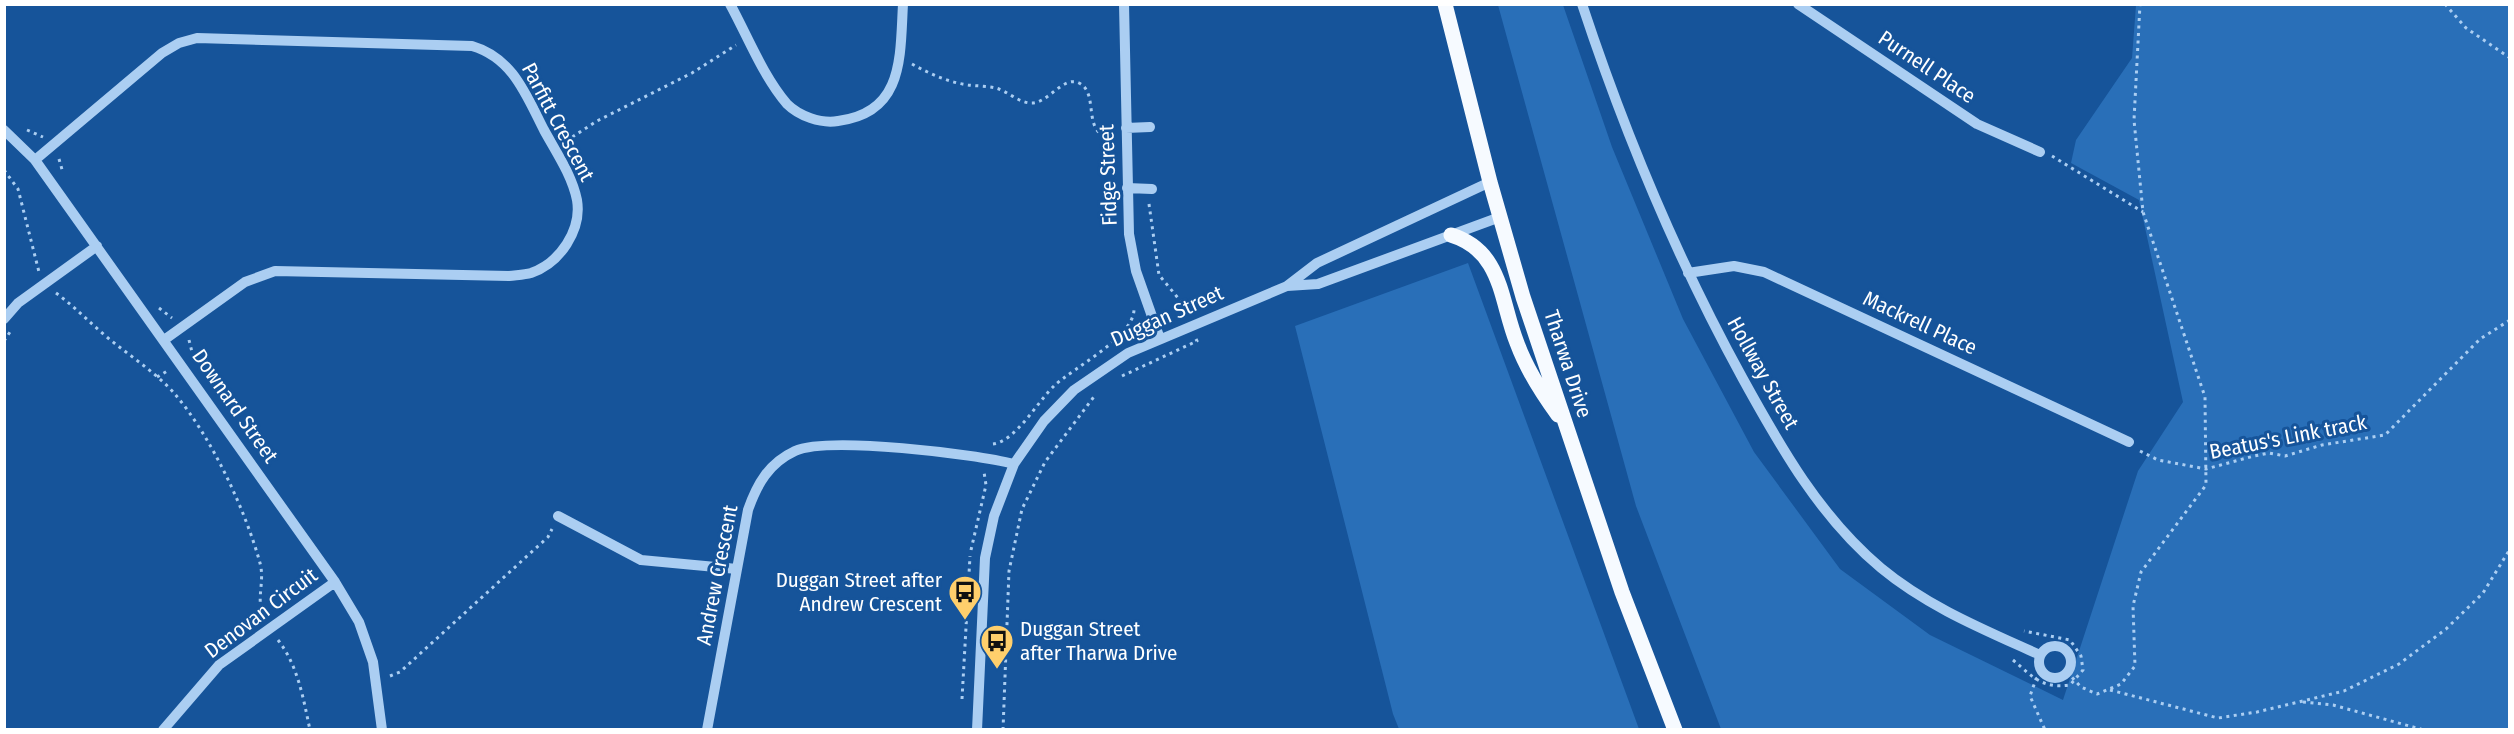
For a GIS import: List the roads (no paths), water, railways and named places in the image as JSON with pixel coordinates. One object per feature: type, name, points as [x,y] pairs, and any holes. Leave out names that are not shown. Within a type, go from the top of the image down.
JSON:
[{"type":"main road","name":"Tharwa Drive","points":[[1446,4],[1500,217],[1622,592],[1675,729]]},
{"type":"main road","points":[[1451,235],[1464,239],[1479,249],[1490,263],[1516,342],[1533,379],[1566,424]]},
{"type":"street","points":[[730,4],[775,87],[789,105],[808,117],[830,122],[864,115],[889,93],[898,72],[903,4]]},
{"type":"street","name":"Fidge Street","points":[[1124,4],[1129,234],[1136,271],[1160,339]]},
{"type":"street","name":"Hollway Street","points":[[1582,4],[1609,85],[1642,169],[1688,273],[1766,422],[1810,492],[1844,532],[1882,568],[1925,599],[1971,624],[2040,655]]},
{"type":"street","name":"Purnell Place","points":[[1798,4],[1977,124],[2040,152]]},
{"type":"street","name":"Parfitt Crescent","points":[[35,160],[162,53],[179,43],[197,38],[472,46],[500,58],[514,73],[570,178],[577,200],[572,234],[552,262],[532,273],[509,276],[275,271],[246,282],[164,340]]},
{"type":"street","points":[[1126,133],[1150,127]]},
{"type":"street","name":"Downard Street","points":[[4,130],[35,160],[335,582],[359,622],[373,662],[382,729]]},
{"type":"street","name":"Duggan Street","points":[[977,729],[985,558],[994,516],[1014,464],[1044,421],[1074,390],[1109,363],[1287,286],[1317,263],[1490,182]]},
{"type":"street","points":[[1127,188],[1152,189]]},
{"type":"street","name":"Duggan Street","points":[[1287,286],[1318,284],[1500,217]]},
{"type":"street","points":[[4,319],[18,303],[97,246]]},
{"type":"street","name":"Mackrell Place","points":[[1688,273],[1734,266],[1764,272],[2129,442]]},
{"type":"street","name":"Andrew Crescent","points":[[707,729],[748,510],[756,486],[772,466],[794,452],[832,445],[982,456],[1014,464]]},
{"type":"street","points":[[558,516],[641,560],[737,569]]},
{"type":"street","name":"Denovan Circuit","points":[[163,729],[219,665],[335,582]]},
{"type":"street","points":[[2050,646],[2063,647],[2072,657],[2071,668],[2056,679],[2040,676],[2040,655],[2050,646]]},
{"type":"place","name":"Duggan Street after Andrew Crescent","points":[[965,621]]},
{"type":"place","name":"Duggan Street after Tharwa Drive","points":[[997,670]]}]
